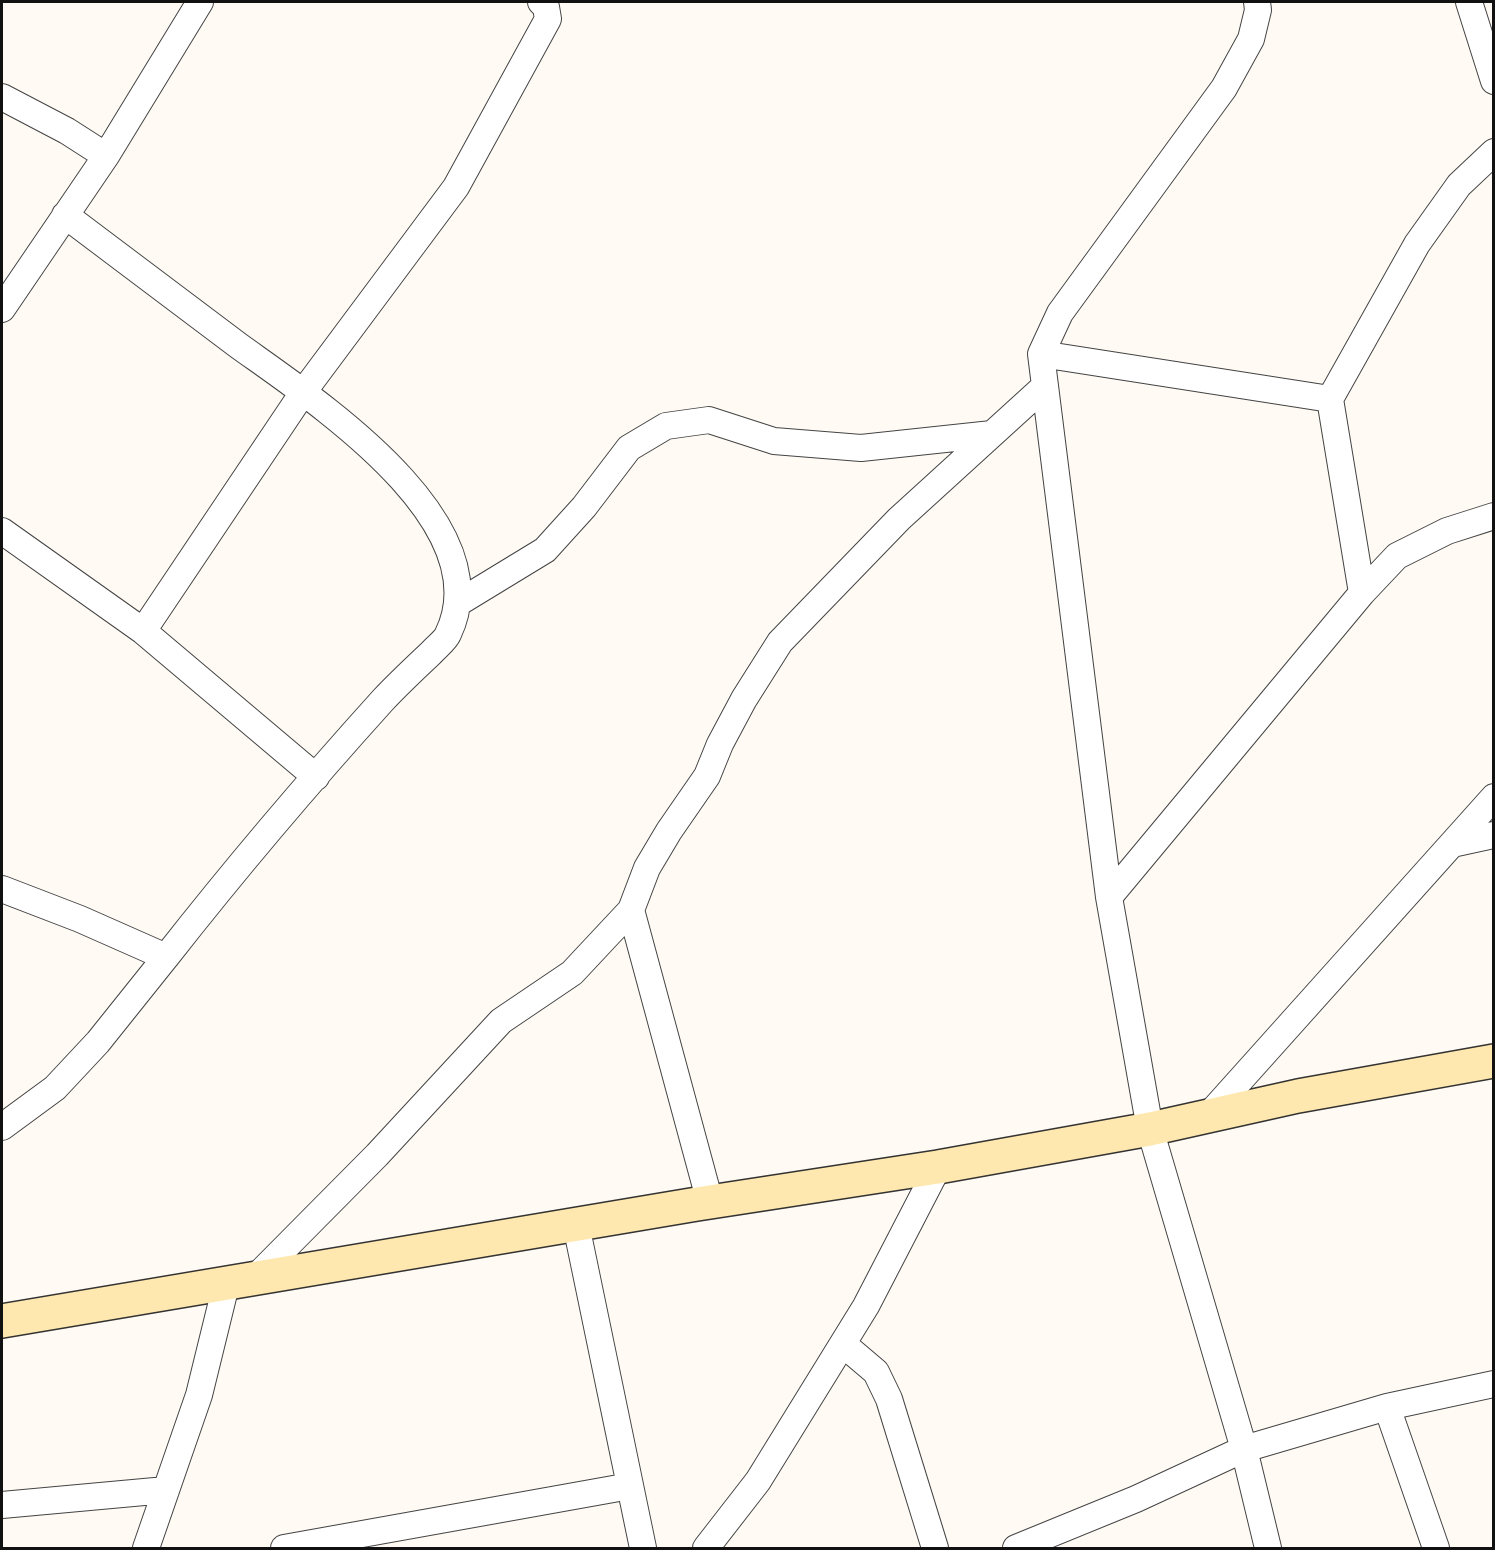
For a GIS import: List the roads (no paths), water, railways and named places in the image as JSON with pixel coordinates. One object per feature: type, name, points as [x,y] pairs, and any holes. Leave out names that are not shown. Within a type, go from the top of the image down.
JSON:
[{"type":"street","points":[[2,309],[106,156],[200,2]]},
{"type":"street","points":[[143,631],[304,391],[456,187],[548,19],[546,7],[541,2]]},
{"type":"street","points":[[1257,2],[1258,10],[1251,39],[1224,88],[1060,313],[1041,354],[1108,897],[1150,1129],[1244,1449],[1268,1548]]},
{"type":"street","points":[[1469,2],[1494,81]]},
{"type":"street","points":[[2,97],[68,131],[106,156]]},
{"type":"street","points":[[1362,593],[1330,399],[1417,244],[1459,185],[1494,152]]},
{"type":"street","points":[[2,1126],[55,1088],[98,1042],[214,896],[316,777],[385,698],[448,636],[458,603],[456,571],[438,524],[397,473],[304,391],[239,346],[65,215]]},
{"type":"street","points":[[1041,354],[1330,399]]},
{"type":"street","points":[[153,1546],[166,1490],[239,1282],[377,1155],[501,1021],[572,973],[631,910],[647,868],[707,776],[720,744],[744,699],[780,642],[899,519],[1045,386]]},
{"type":"street","points":[[458,603],[545,550],[584,507],[629,448],[666,426],[709,420],[774,441],[861,448],[992,434]]},
{"type":"street","points":[[1108,897],[1362,593],[1397,556],[1447,531],[1494,516]]},
{"type":"street","points":[[2,531],[143,631],[316,777]]},
{"type":"street","points":[[1208,1116],[1494,797]]},
{"type":"street","points":[[1452,844],[1494,835]]},
{"type":"street","points":[[2,889],[166,957]]},
{"type":"street","points":[[631,910],[710,1203]]},
{"type":"street","points":[[2,1321],[938,1167],[1150,1129],[1298,1096],[1494,1061]]},
{"type":"street","points":[[706,1548],[759,1481],[843,1344],[866,1306],[938,1167]]},
{"type":"street","points":[[576,1225],[643,1548]]},
{"type":"street","points":[[843,1344],[876,1372],[889,1399],[935,1548]]},
{"type":"street","points":[[1016,1548],[1136,1499],[1244,1449],[1387,1407],[1494,1384]]},
{"type":"street","points":[[1387,1407],[1436,1548]]},
{"type":"street","points":[[284,1548],[630,1486]]},
{"type":"street","points":[[2,1505],[166,1490]]}]
